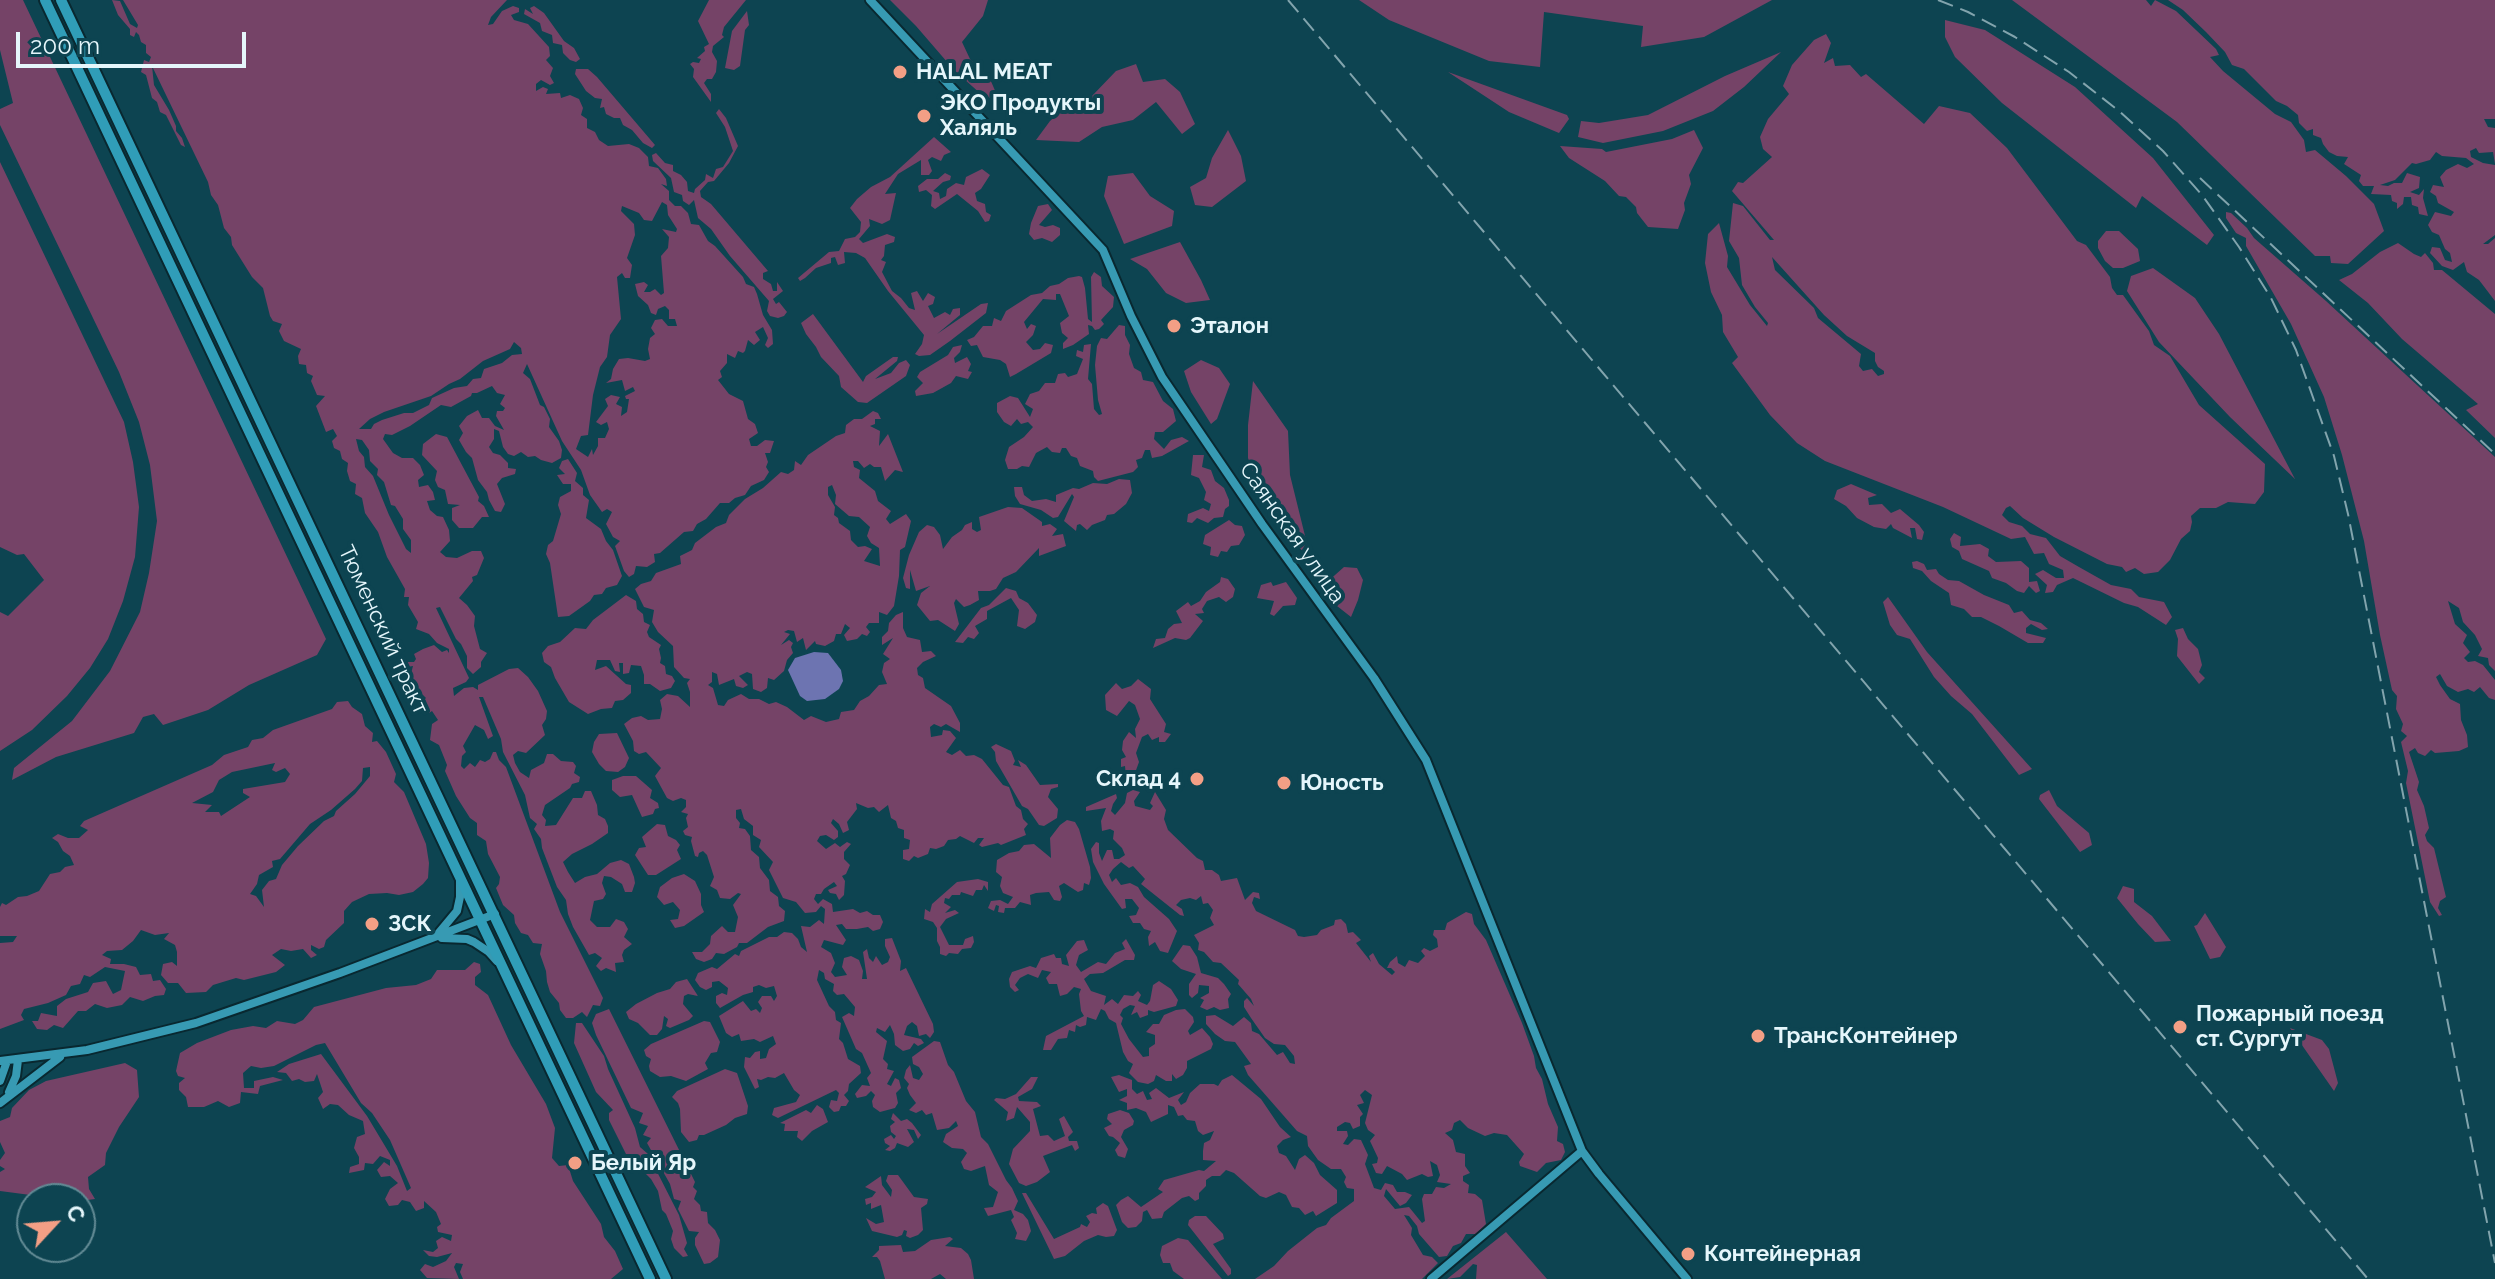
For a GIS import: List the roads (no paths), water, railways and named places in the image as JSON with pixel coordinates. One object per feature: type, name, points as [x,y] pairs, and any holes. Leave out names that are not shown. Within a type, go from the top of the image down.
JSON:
[{"type":"main road","name":"Тюменский тракт","points":[[45,0],[650,1279]]},
{"type":"main road","name":"Тюменский тракт","points":[[62,0],[666,1279]]},
{"type":"street","name":"Саянская улица","points":[[870,0],[1103,250],[1131,316],[1162,377],[1269,535],[1374,678],[1438,786],[1582,1151],[1687,1279]]},
{"type":"street","points":[[434,938],[453,917],[459,905],[461,889],[458,873]]},
{"type":"street","points":[[0,1081],[3,1061],[64,1054],[148,1036],[230,1012],[495,914]]},
{"type":"street","points":[[434,938],[474,942],[489,952],[503,969]]},
{"type":"street","points":[[3,1100],[64,1054]]},
{"type":"street","points":[[3,1100],[14,1084],[18,1060]]},
{"type":"street","points":[[1431,1279],[1582,1151]]},
{"type":"water","points":[[814,652],[828,653],[841,670],[843,681],[839,689],[825,699],[807,701],[800,696],[788,670],[795,658]]},
{"type":"railway","points":[[1288,0],[2368,1279]]},
{"type":"railway","points":[[1938,0],[2015,37],[2069,72],[2163,151],[2202,195],[2239,247],[2271,298],[2296,350],[2334,456],[2348,514],[2495,1263]]},
{"type":"railway","points":[[2200,178],[2495,454]]},
{"type":"place","name":"HALAL MEAT","points":[[900,72]]},
{"type":"place","name":"ЭКО Продукты Халяль","points":[[924,116]]},
{"type":"place","name":"Эталон","points":[[1174,326]]},
{"type":"place","name":"Склад 4","points":[[1197,779]]},
{"type":"place","name":"Юность","points":[[1284,783]]},
{"type":"place","name":"ЗСК","points":[[372,924]]},
{"type":"place","name":"Пожарный поезд ст. Сургут","points":[[2180,1027]]},
{"type":"place","name":"ТрансКонтейнер","points":[[1758,1036]]},
{"type":"place","name":"Белый Яр","points":[[575,1163]]},
{"type":"place","name":"Контейнерная","points":[[1688,1254]]}]
